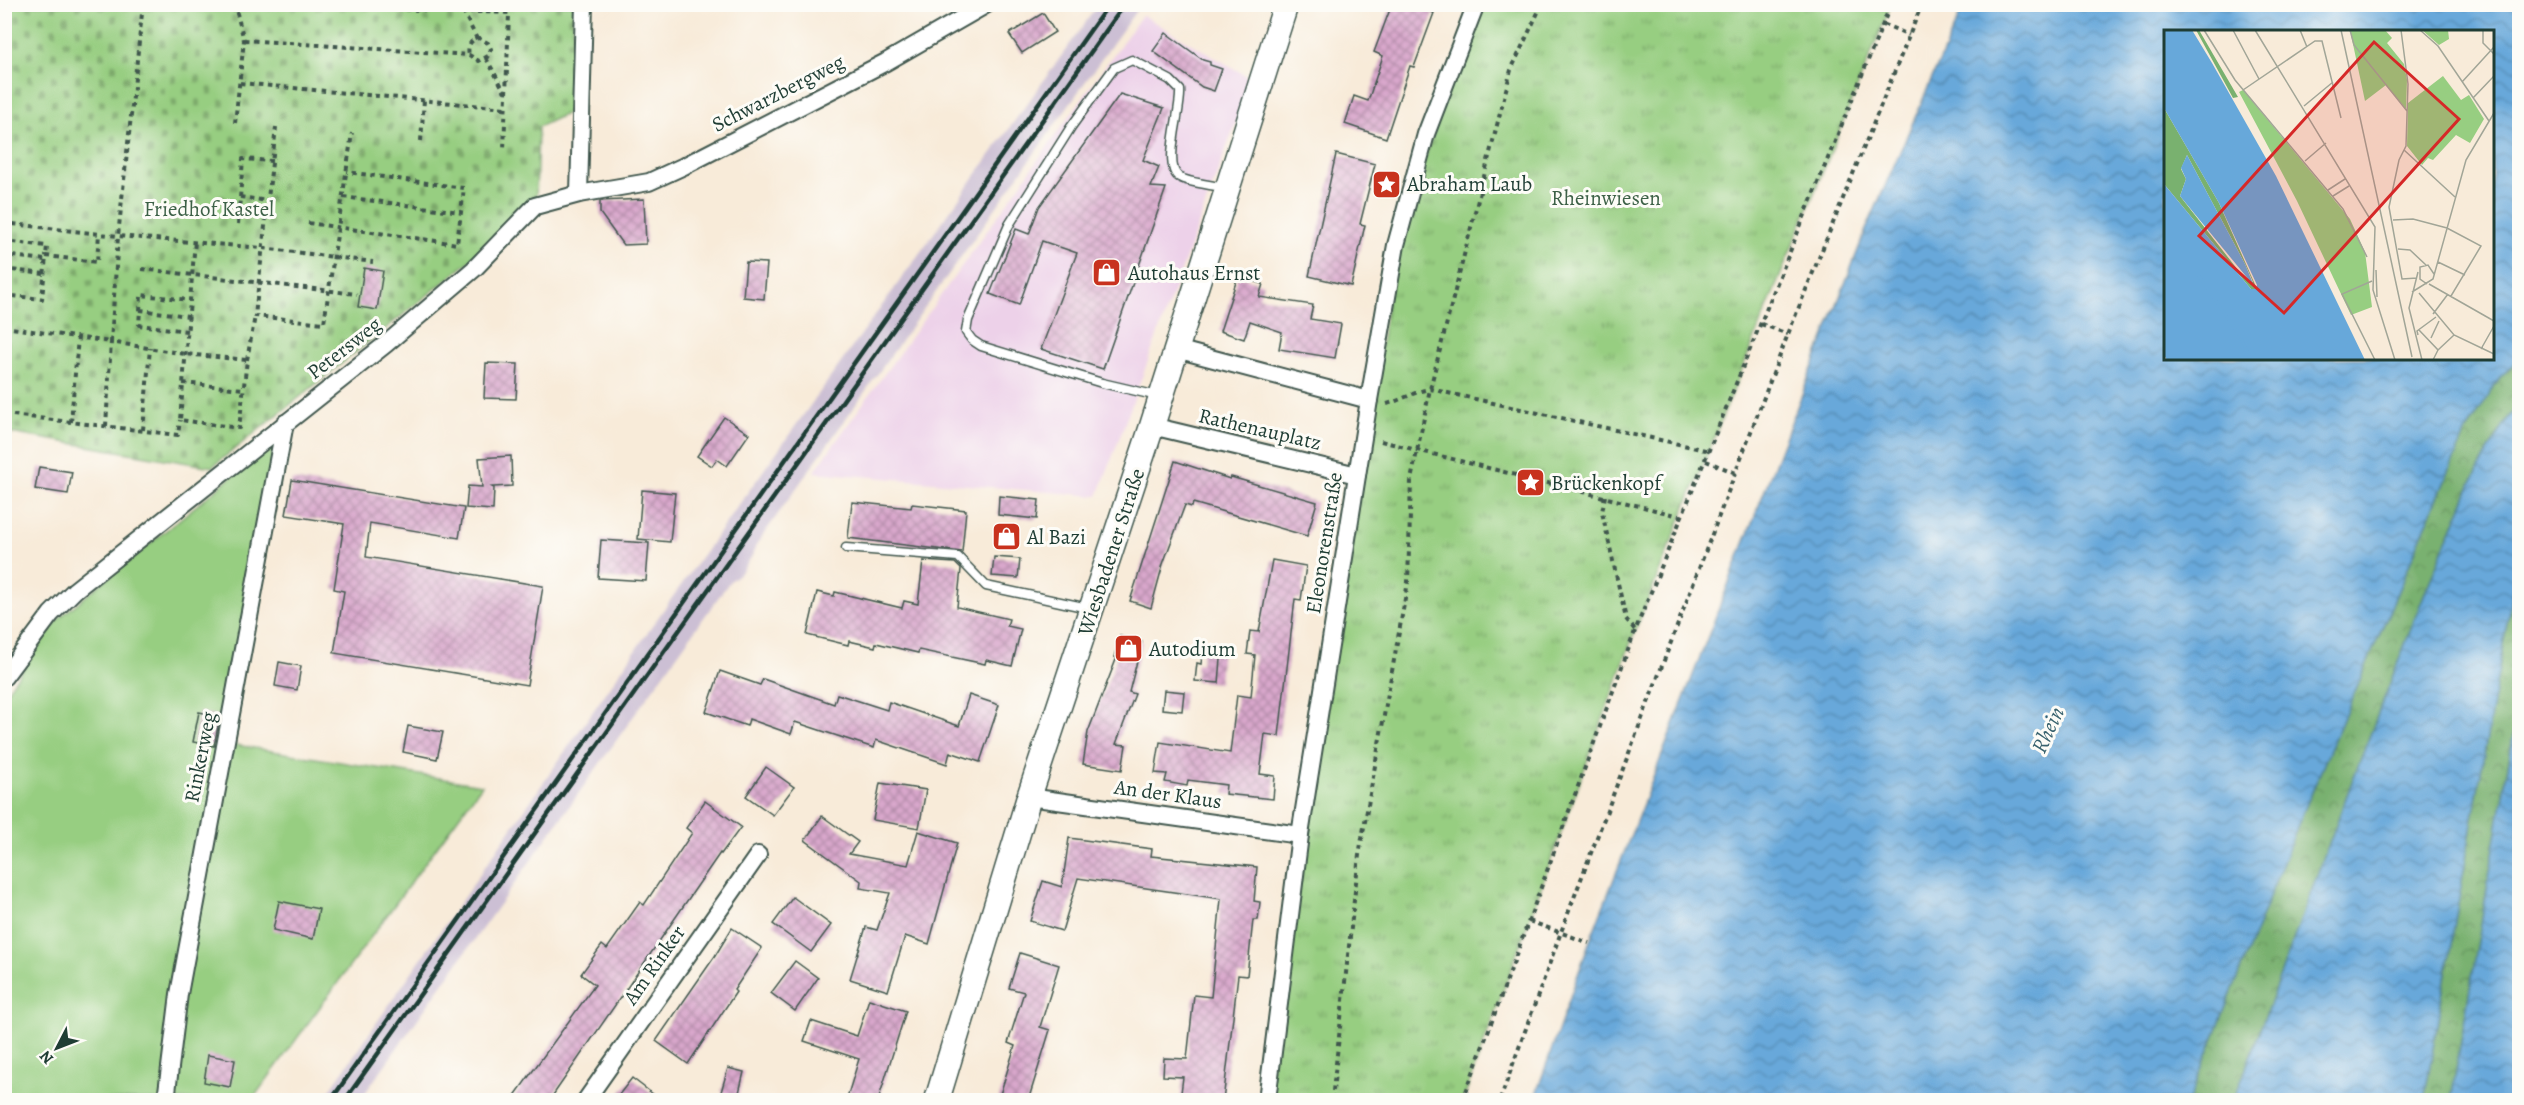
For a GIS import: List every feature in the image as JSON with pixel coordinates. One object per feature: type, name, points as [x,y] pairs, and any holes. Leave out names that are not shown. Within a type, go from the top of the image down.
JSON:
[{"type":"main road","name":"Wiesbadener Straße","points":[[937,1101],[1029,797],[1162,397],[1286,4]]},
{"type":"street","points":[[579,194],[584,4]]},
{"type":"street","name":"Schwarzbergweg","points":[[579,194],[649,182],[684,166],[896,57],[987,4]]},
{"type":"street","name":"Eleonorenstraße","points":[[1267,1101],[1300,835],[1396,245],[1426,134],[1476,4]]},
{"type":"street","name":"Petersweg","points":[[4,677],[51,614],[75,590],[386,344],[474,269],[536,206],[579,194]]},
{"type":"street","points":[[1176,349],[1369,400]]},
{"type":"street","name":"Rinkerweg","points":[[166,1101],[179,994],[285,423]]},
{"type":"street","name":"Rathenauplatz","points":[[1152,426],[1357,475]]},
{"type":"street","name":"An der Klaus","points":[[1029,797],[1300,835]]},
{"type":"street","name":"Am Rinker","points":[[586,1101],[758,855]]},
{"type":"lane","points":[[1162,397],[1102,383],[981,346],[966,332],[968,320],[1009,225],[1071,127],[1114,68],[1121,63],[1132,60],[1170,80],[1180,90],[1181,100],[1171,157],[1172,169],[1179,177],[1228,188]]},
{"type":"lane","points":[[846,548],[958,557],[986,586],[1092,609]]},
{"type":"path","points":[[106,426],[118,236],[143,4]]},
{"type":"path","points":[[195,4],[236,7],[244,40],[235,123]]},
{"type":"path","points":[[392,4],[392,9],[509,13],[504,150]]},
{"type":"path","points":[[1332,1101],[1359,855],[1408,582],[1411,480],[1430,389],[1511,70],[1542,4]]},
{"type":"path","points":[[1463,1101],[1635,631],[1891,4]]},
{"type":"path","points":[[1500,1101],[1561,932],[1788,334],[1922,4]]},
{"type":"path","points":[[463,11],[477,39]]},
{"type":"path","points":[[1883,24],[1909,35]]},
{"type":"path","points":[[244,40],[470,55],[479,61],[490,53],[490,46],[486,40],[477,39],[470,44],[470,55]]},
{"type":"path","points":[[486,58],[506,92]]},
{"type":"path","points":[[240,83],[505,108]]},
{"type":"path","points":[[421,141],[423,100]]},
{"type":"path","points":[[180,420],[239,428],[255,316],[276,127]]},
{"type":"path","points":[[255,316],[324,323],[352,133]]},
{"type":"path","points":[[238,224],[243,159],[272,161]]},
{"type":"path","points":[[308,223],[457,244],[464,188],[347,172]]},
{"type":"path","points":[[240,197],[268,201]]},
{"type":"path","points":[[343,197],[461,212]]},
{"type":"path","points":[[4,223],[118,236],[262,248],[374,262]]},
{"type":"path","points":[[4,255],[97,262],[99,233]]},
{"type":"path","points":[[4,241],[46,246],[42,299],[4,295]]},
{"type":"path","points":[[4,414],[178,435],[195,241]]},
{"type":"path","points":[[4,269],[44,274]]},
{"type":"path","points":[[142,269],[357,294]]},
{"type":"path","points":[[187,332],[140,325],[141,295],[190,300]]},
{"type":"path","points":[[140,310],[189,316]]},
{"type":"path","points":[[1761,324],[1788,334]]},
{"type":"path","points":[[4,374],[6,328],[185,354],[247,360]]},
{"type":"path","points":[[71,422],[78,338]]},
{"type":"path","points":[[143,430],[150,348]]},
{"type":"path","points":[[183,383],[243,389]]},
{"type":"path","points":[[1369,400],[1386,404],[1398,401],[1419,390],[1430,389],[1710,451]]},
{"type":"path","points":[[1363,437],[1605,496],[1683,518]]},
{"type":"path","points":[[1706,460],[1736,473]]},
{"type":"path","points":[[1605,496],[1602,512],[1623,608],[1626,619],[1635,631]]},
{"type":"path","points":[[1529,921],[1589,943]]},
{"type":"shaded area","points":[[1098,5],[1140,5],[756,545],[742,571],[730,581],[360,1100],[323,1100],[664,609]]},
{"type":"shaded area","points":[[1142,15],[1252,79],[1098,496],[814,472]]},
{"type":"green space","name":"Friedhof Kastel","points":[[4,5],[574,5],[570,112],[538,127],[536,200],[469,262],[212,467],[5,432]]},
{"type":"green space","name":"Rheinwiesen","points":[[1476,5],[1891,5],[1635,631],[1463,1100],[1267,1100],[1396,245]]},
{"type":"green space","points":[[2519,360],[2519,404],[2503,425],[2474,478],[2424,595],[2234,1100],[2189,1100],[2297,827],[2465,434],[2501,376]]},
{"type":"green space","points":[[275,441],[229,744],[482,785],[252,1100],[5,1100],[5,694],[58,619]]},
{"type":"green space","points":[[2519,553],[2519,702],[2451,1100],[2424,1100]]},
{"type":"water","name":"Rhein","points":[[1964,5],[2519,5],[2519,360],[2501,376],[2465,434],[2297,827],[2189,1100],[1534,1100],[1589,943],[1865,232]]},
{"type":"water","points":[[2519,404],[2519,553],[2424,1100],[2234,1100],[2424,595],[2474,478],[2503,425]]},
{"type":"water","points":[[2519,702],[2519,1100],[2451,1100],[2459,1053]]},
{"type":"building","points":[[1392,4],[1412,4],[1434,13],[1414,67],[1410,66],[1386,138],[1345,124],[1354,96],[1368,101],[1383,56],[1374,52]]},
{"type":"building","points":[[1043,13],[1055,32],[1022,53],[1009,34]]},
{"type":"building","points":[[1166,33],[1203,60],[1210,62],[1210,65],[1222,69],[1214,91],[1202,87],[1153,51]]},
{"type":"building","points":[[1120,94],[1164,108],[1143,160],[1159,167],[1151,187],[1166,188],[1103,369],[1041,349],[1077,253],[1042,241],[1019,305],[990,294],[1016,229],[1029,234],[1039,207]]},
{"type":"building","points":[[1336,154],[1375,164],[1360,224],[1365,225],[1351,286],[1309,276]]},
{"type":"building","points":[[644,199],[646,244],[623,245],[600,213],[600,201]]},
{"type":"building","points":[[746,262],[767,263],[764,299],[743,297]]},
{"type":"building","points":[[364,268],[383,271],[377,310],[358,307]]},
{"type":"building","points":[[1238,276],[1263,284],[1259,297],[1313,305],[1310,319],[1341,324],[1335,358],[1279,349],[1282,332],[1250,321],[1244,339],[1220,331]]},
{"type":"building","points":[[486,363],[518,364],[516,399],[484,398]]},
{"type":"building","points":[[724,417],[749,434],[727,466],[717,459],[712,466],[697,456]]},
{"type":"building","points":[[511,456],[512,486],[492,487],[494,488],[493,510],[466,508],[468,486],[482,487],[479,458]]},
{"type":"building","points":[[1175,461],[1230,479],[1231,477],[1317,502],[1307,536],[1193,503],[1192,507],[1185,505],[1163,564],[1151,608],[1130,601]]},
{"type":"building","points":[[39,467],[72,472],[68,494],[35,489]]},
{"type":"building","points":[[292,480],[464,508],[459,538],[370,523],[366,557],[543,586],[527,685],[334,653],[344,591],[334,589],[344,524],[286,515]]},
{"type":"building","points":[[642,490],[675,493],[670,542],[638,539]]},
{"type":"building","points":[[999,496],[1039,500],[1037,519],[998,515]]},
{"type":"building","points":[[852,502],[911,508],[912,504],[966,510],[962,552],[848,538]]},
{"type":"building","points":[[601,540],[649,543],[646,581],[598,578]]},
{"type":"building","points":[[994,557],[1020,559],[1018,578],[992,576]]},
{"type":"building","points":[[1272,560],[1306,566],[1301,600],[1295,599],[1279,736],[1265,734],[1260,774],[1275,776],[1273,799],[1225,794],[1226,785],[1188,780],[1187,786],[1165,782],[1167,774],[1155,773],[1160,742],[1230,753],[1237,695],[1251,697],[1255,655],[1247,654],[1250,631],[1259,632]]},
{"type":"building","points":[[923,561],[955,563],[961,569],[957,607],[1009,619],[1007,626],[1021,629],[1012,666],[986,660],[985,664],[919,650],[918,653],[876,643],[875,647],[849,641],[848,645],[807,635],[817,592],[834,596],[835,592],[902,608],[904,601],[918,604]]},
{"type":"building","points":[[1120,636],[1142,642],[1129,692],[1135,694],[1116,744],[1126,745],[1122,770],[1083,764],[1088,732],[1117,657],[1114,657]]},
{"type":"building","points":[[1203,646],[1222,647],[1219,683],[1195,681],[1197,663],[1201,664]]},
{"type":"building","points":[[279,662],[301,666],[297,690],[275,686]]},
{"type":"building","points":[[720,671],[760,685],[763,679],[834,704],[837,694],[887,710],[889,702],[959,726],[969,695],[999,705],[980,762],[950,752],[947,764],[876,740],[874,748],[795,722],[791,734],[749,719],[747,726],[706,712]]},
{"type":"building","points":[[1164,690],[1184,692],[1182,711],[1162,709]]},
{"type":"building","points":[[199,712],[220,716],[214,746],[193,742]]},
{"type":"building","points":[[408,726],[443,732],[437,759],[403,752]]},
{"type":"building","points":[[766,767],[794,787],[773,815],[746,796]]},
{"type":"building","points":[[880,783],[926,790],[919,828],[873,820]]},
{"type":"building","points":[[705,801],[741,827],[720,853],[549,1101],[511,1101],[595,985],[581,974],[602,945],[607,949],[640,902],[644,905],[692,833],[686,828]]},
{"type":"building","points":[[822,816],[858,842],[849,854],[908,865],[918,831],[957,843],[929,944],[905,936],[888,991],[850,979],[866,927],[877,930],[890,893],[860,888],[861,881],[805,840]]},
{"type":"building","points":[[1069,838],[1152,849],[1151,856],[1257,867],[1254,901],[1260,902],[1258,920],[1253,920],[1247,976],[1238,975],[1223,1101],[1180,1101],[1183,1077],[1163,1076],[1164,1058],[1187,1059],[1194,995],[1211,997],[1221,899],[1078,878],[1062,931],[1030,921],[1043,881],[1062,887]]},
{"type":"building","points":[[793,897],[831,925],[811,952],[773,924]]},
{"type":"building","points":[[279,901],[319,909],[313,939],[273,930]]},
{"type":"building","points":[[732,928],[762,948],[688,1064],[656,1041]]},
{"type":"building","points":[[1020,953],[1059,965],[1040,1027],[1050,1030],[1028,1101],[998,1101],[1015,1046],[1008,1043],[1024,992],[1009,988]]},
{"type":"building","points":[[795,961],[818,978],[795,1011],[771,993]]},
{"type":"building","points":[[869,999],[906,1011],[878,1101],[846,1101],[859,1059],[804,1041],[811,1021],[857,1036]]},
{"type":"building","points":[[208,1055],[235,1060],[230,1087],[204,1082]]},
{"type":"building","points":[[728,1068],[744,1072],[738,1097],[721,1092]]},
{"type":"building","points":[[632,1078],[662,1101],[614,1101]]},
{"type":"railway","points":[[331,1100],[1109,4]]},
{"type":"railway","points":[[345,1100],[1125,4]]},
{"type":"place","name":"Abraham Laub","points":[[1386,184]]},
{"type":"place","name":"Autohaus Ernst","points":[[1107,273]]},
{"type":"place","name":"Brückenkopf","points":[[1530,483]]},
{"type":"place","name":"Al Bazi","points":[[1006,537]]},
{"type":"place","name":"Autodium","points":[[1128,649]]}]
